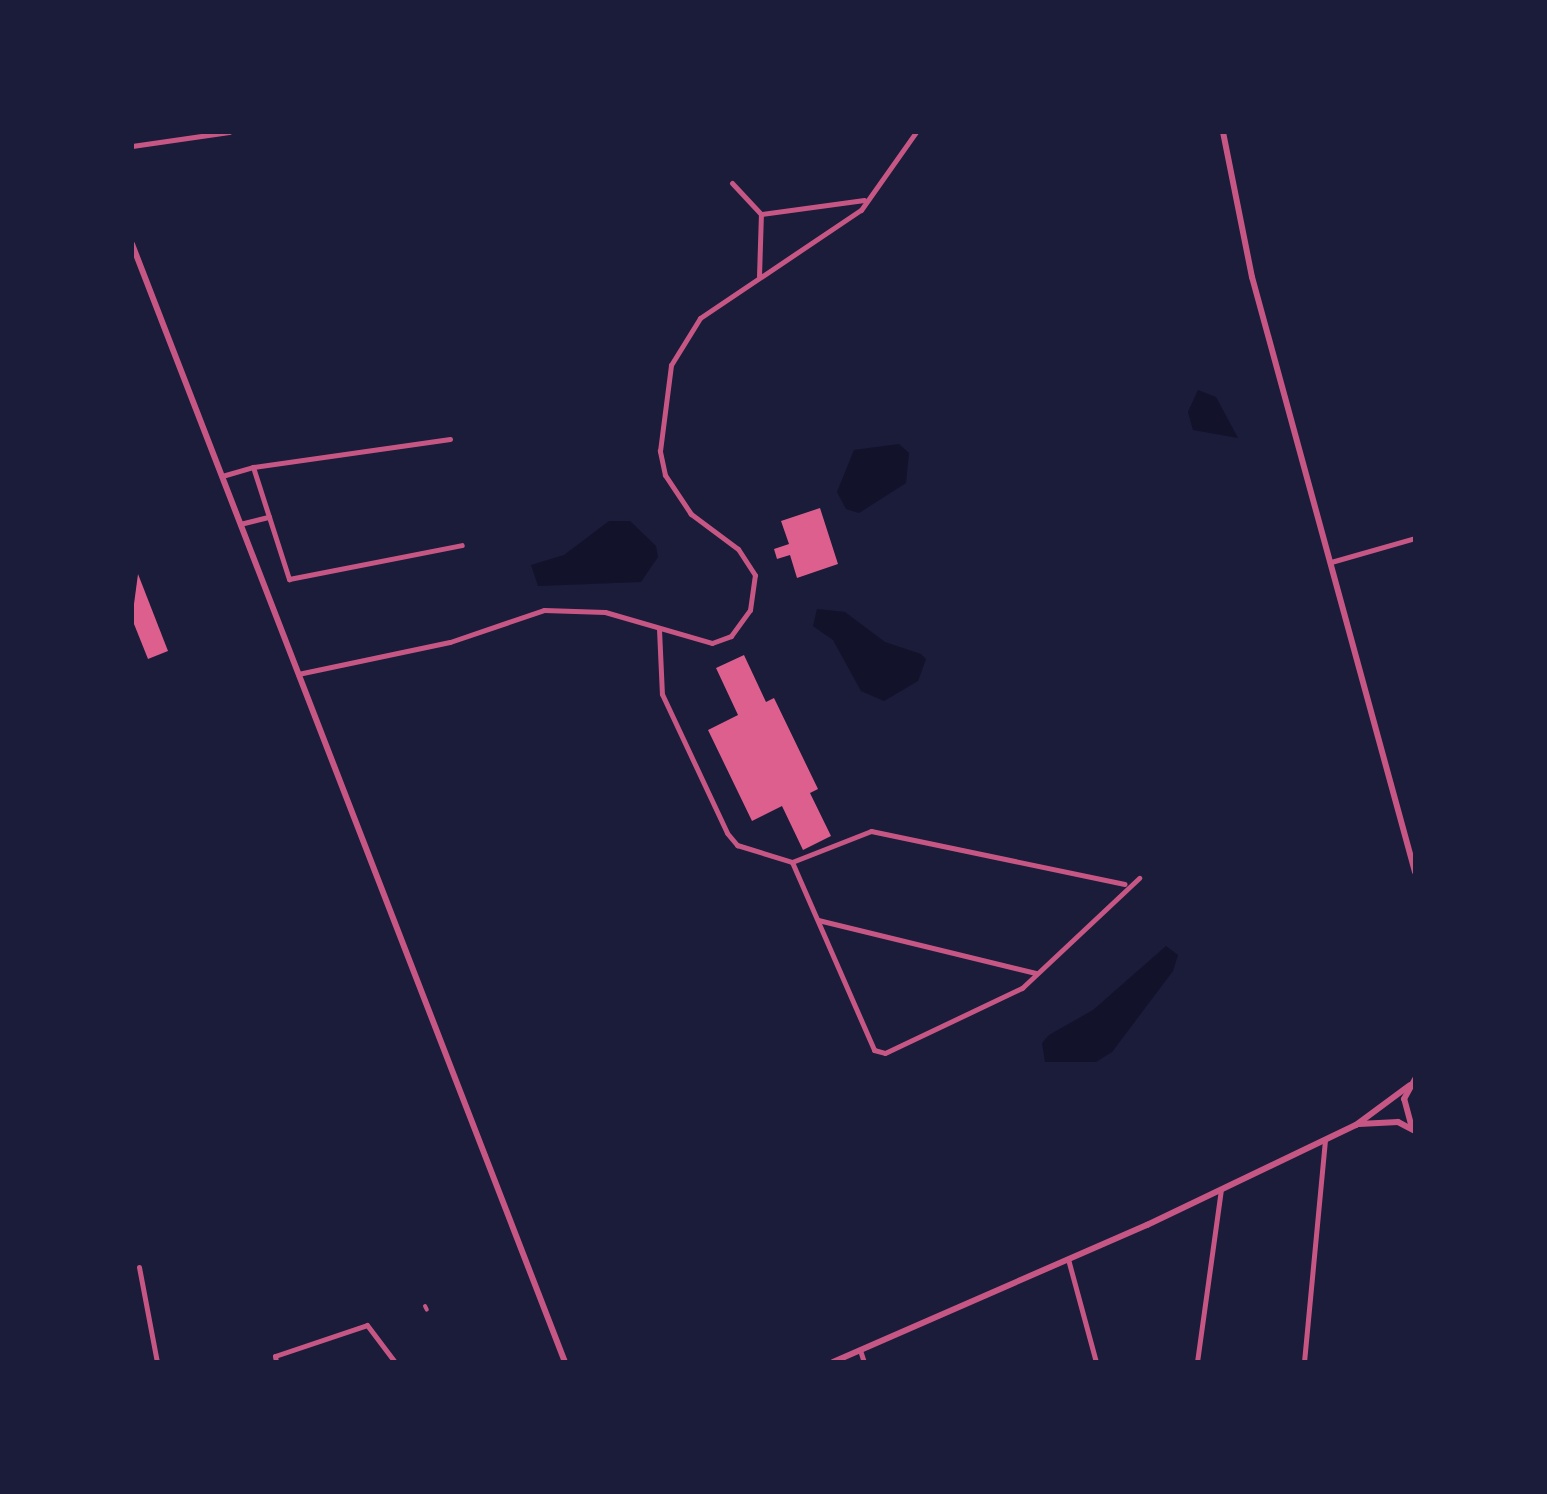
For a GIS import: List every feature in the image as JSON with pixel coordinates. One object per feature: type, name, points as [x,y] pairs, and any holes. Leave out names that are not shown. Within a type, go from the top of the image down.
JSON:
[{"type":"street","points":[[132,146],[229,132]]},
{"type":"street","points":[[298,674],[450,642],[544,610],[605,612],[659,629],[722,641],[750,610],[755,575],[747,559],[691,514],[665,475],[660,451],[680,342],[759,276],[852,217],[864,200],[889,177],[916,132]]},
{"type":"street","points":[[1223,132],[1252,277],[1413,854],[1415,872]]},
{"type":"street","points":[[732,183],[761,214],[759,276]]},
{"type":"street","points":[[761,214],[864,200]]},
{"type":"street","points":[[132,244],[565,1362]]},
{"type":"street","points":[[222,476],[253,467],[450,439]]},
{"type":"street","points":[[253,467],[289,579],[462,545]]},
{"type":"street","points":[[240,524],[269,517]]},
{"type":"street","points":[[1331,562],[1415,538]]},
{"type":"street","points":[[659,629],[662,694],[727,833],[737,845],[792,862],[871,831],[1125,884]]},
{"type":"street","points":[[792,862],[867,1042],[885,1053],[1022,988],[1125,884],[1139,878]]},
{"type":"street","points":[[817,920],[1036,973]]},
{"type":"street","points":[[1356,1125],[1413,1082]]},
{"type":"street","points":[[1413,1082],[1404,1116],[1415,1131]]},
{"type":"street","points":[[833,1362],[1221,1190],[1356,1125],[1380,1120],[1415,1131]]},
{"type":"street","points":[[1304,1362],[1325,1139]]},
{"type":"street","points":[[1197,1362],[1221,1190]]},
{"type":"street","points":[[1068,1259],[1096,1362]]},
{"type":"street","points":[[139,1267],[157,1362]]},
{"type":"street","points":[[276,1362],[275,1356],[367,1325],[395,1362]]},
{"type":"street","points":[[860,1350],[864,1362]]},
{"type":"shaded area","points":[[1198,390],[1216,397],[1238,438],[1193,430],[1188,412]]},
{"type":"shaded area","points":[[899,444],[909,453],[906,483],[859,513],[846,509],[837,492],[854,450]]},
{"type":"shaded area","points":[[609,521],[630,521],[656,546],[658,557],[641,582],[538,586],[531,565],[564,555]]},
{"type":"shaded area","points":[[817,609],[845,612],[885,642],[921,654],[926,659],[918,681],[884,701],[861,691],[833,640],[813,626]]},
{"type":"shaded area","points":[[1166,946],[1178,955],[1173,971],[1112,1052],[1096,1062],[1045,1062],[1042,1043],[1049,1035],[1093,1010]]},
{"type":"building","points":[[820,508],[838,564],[797,578],[790,555],[777,559],[774,549],[789,544],[781,521]]},
{"type":"building","points":[[138,574],[168,651],[148,659],[132,619]]},
{"type":"building","points":[[744,655],[766,702],[774,698],[818,789],[810,793],[831,836],[803,850],[782,806],[752,821],[708,730],[738,715],[716,668]]}]
